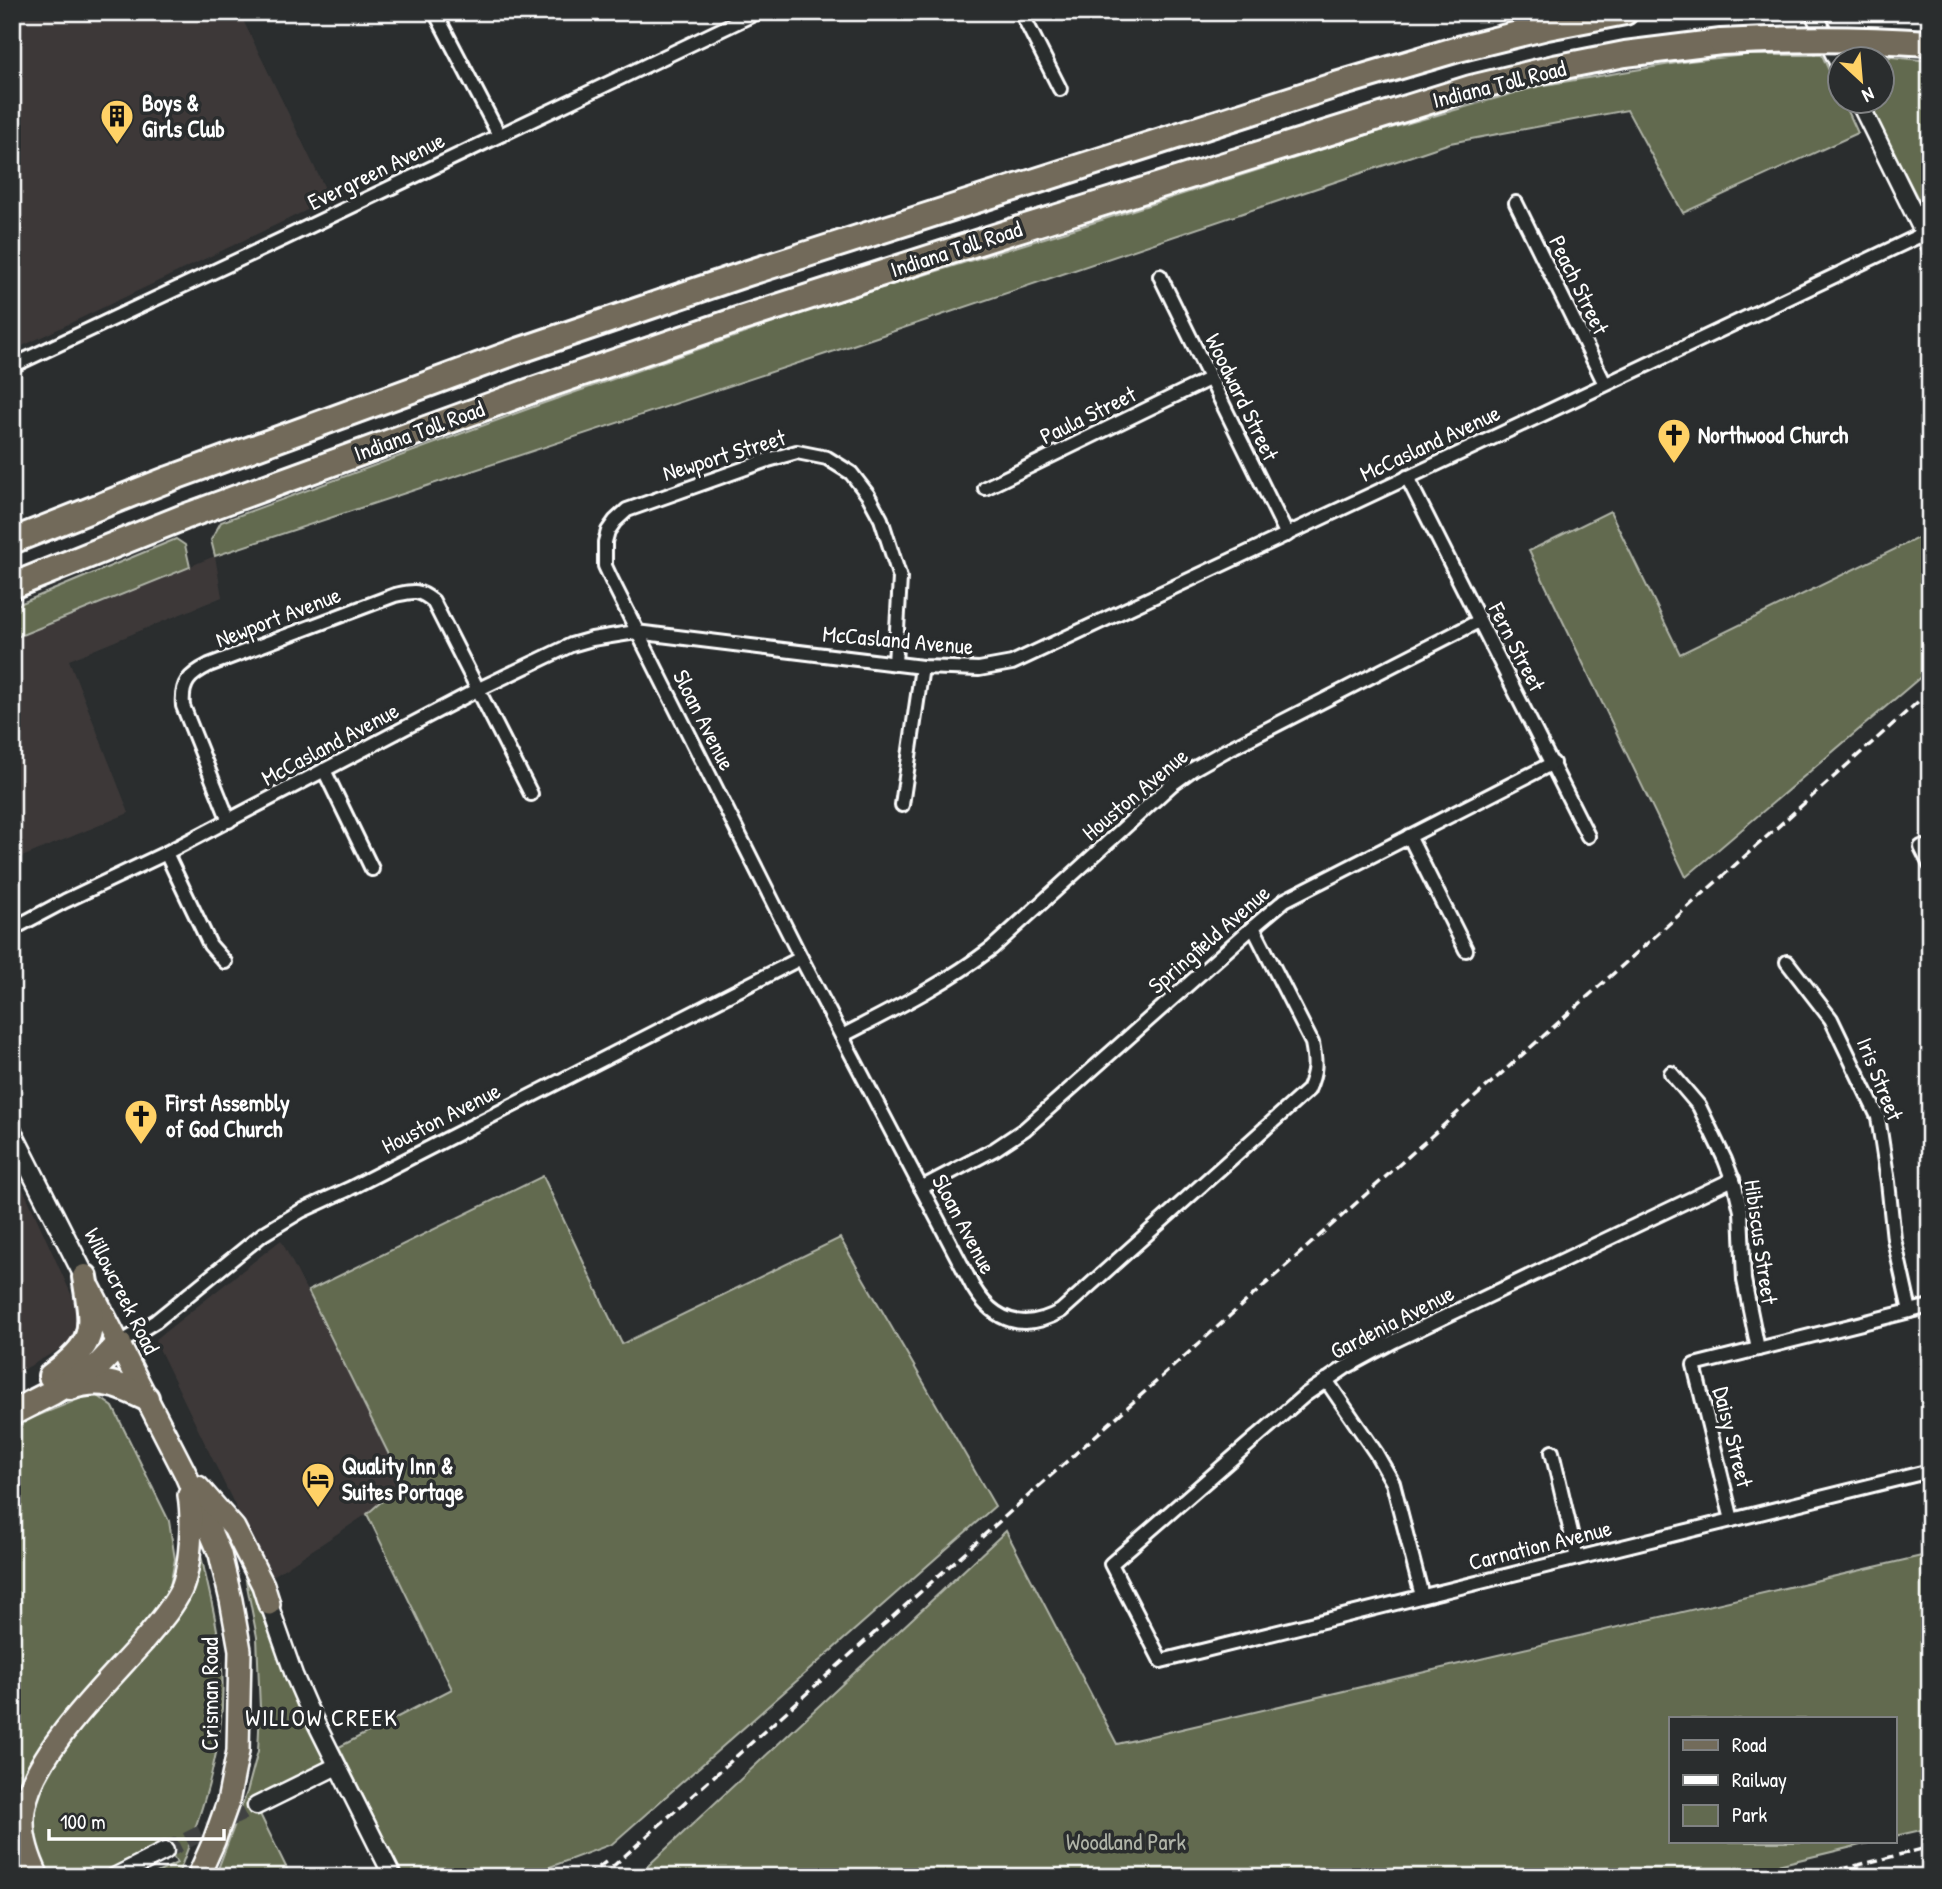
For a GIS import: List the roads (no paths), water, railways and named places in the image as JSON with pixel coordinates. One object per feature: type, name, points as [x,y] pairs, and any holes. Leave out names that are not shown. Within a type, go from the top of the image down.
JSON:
[{"type":"highway","name":"Indiana Toll Road","points":[[12,541],[182,474],[518,351],[771,266],[1349,81],[1458,49],[1547,27],[1625,12]]},
{"type":"highway","name":"Indiana Toll Road","points":[[12,586],[184,517],[530,391],[740,319],[1471,88],[1625,54],[1721,42],[1805,38],[1930,43]]},
{"type":"highway","points":[[52,1384],[82,1349],[88,1336],[92,1317],[85,1277]]},
{"type":"highway","points":[[12,1413],[52,1384],[119,1344]]},
{"type":"highway","points":[[12,1394],[52,1384],[103,1382],[120,1386],[146,1398]]},
{"type":"main road","name":"Willowcreek Road","points":[[12,1133],[185,1473]]},
{"type":"main road","points":[[185,1473],[234,1528],[263,1585],[269,1604]]},
{"type":"main road","points":[[38,1877],[25,1840],[23,1811],[35,1775],[62,1734],[161,1621],[181,1590],[189,1557],[191,1508],[185,1473]]},
{"type":"main road","name":"Crisman Road","points":[[185,1473],[220,1554],[232,1600],[240,1650],[238,1751],[228,1802],[198,1877]]},
{"type":"street","points":[[435,12],[499,135]]},
{"type":"street","name":"Evergreen Avenue","points":[[12,366],[758,12]]},
{"type":"street","points":[[1021,12],[1060,89]]},
{"type":"street","points":[[1813,12],[1830,46]]},
{"type":"street","points":[[1866,116],[1927,240]]},
{"type":"street","name":"Peach Street","points":[[1516,204],[1605,384]]},
{"type":"street","name":"McCasland Avenue","points":[[12,929],[229,821],[480,690],[571,645],[592,639],[636,632],[922,667],[979,669],[1012,663],[1287,536],[1605,384],[1927,240]]},
{"type":"street","name":"Woodward Street","points":[[1160,276],[1287,536]]},
{"type":"street","name":"Paula Street","points":[[985,488],[1209,379]]},
{"type":"street","name":"Newport Street","points":[[636,632],[605,566],[604,553],[608,531],[620,515],[636,506],[797,452],[827,458],[850,473],[868,495],[881,520],[900,578],[895,663]]},
{"type":"street","name":"Fern Street","points":[[1407,477],[1588,836]]},
{"type":"street","name":"Newport Avenue","points":[[229,821],[183,706],[184,688],[188,679],[197,671],[383,600],[414,591],[424,593],[433,601],[531,794]]},
{"type":"street","name":"Houston Avenue","points":[[842,1036],[966,968],[992,948],[1171,785],[1193,769],[1479,621]]},
{"type":"street","name":"Sloan Avenue","points":[[636,632],[972,1287],[982,1302],[998,1315],[1015,1321],[1032,1322],[1048,1318],[1060,1311],[1308,1090],[1315,1075],[1316,1060],[1312,1043],[1253,927]]},
{"type":"street","points":[[902,805],[922,667]]},
{"type":"street","name":"Springfield Avenue","points":[[921,1188],[995,1149],[1025,1129],[1285,900],[1553,763]]},
{"type":"street","points":[[324,770],[372,869]]},
{"type":"street","points":[[1409,836],[1466,950]]},
{"type":"street","points":[[1920,847],[1930,866]]},
{"type":"street","points":[[166,853],[210,945],[225,962]]},
{"type":"street","name":"Houston Avenue","points":[[119,1344],[156,1321],[263,1234],[301,1211],[801,958]]},
{"type":"street","name":"Iris Street","points":[[1787,962],[1831,1019],[1878,1118],[1894,1239],[1910,1311]]},
{"type":"street","name":"Hibiscus Street","points":[[1671,1073],[1699,1106],[1733,1180],[1741,1211],[1746,1293],[1758,1349]]},
{"type":"street","name":"Gardenia Avenue","points":[[1161,1661],[1111,1564],[1284,1411],[1346,1367],[1394,1341],[1733,1180]]},
{"type":"street","points":[[1758,1349],[1930,1306]]},
{"type":"street","name":"Daisy Street","points":[[1732,1520],[1694,1364],[1758,1349]]},
{"type":"street","points":[[1326,1380],[1376,1453],[1393,1483],[1422,1596]]},
{"type":"street","points":[[1552,1452],[1577,1558]]},
{"type":"street","name":"Carnation Avenue","points":[[1161,1661],[1930,1471]]},
{"type":"street","points":[[269,1604],[294,1675],[393,1877]]},
{"type":"street","points":[[256,1807],[337,1766]]},
{"type":"street","points":[[114,1877],[166,1851]]},
{"type":"tunnel","points":[[165,1851],[256,1806]]},
{"type":"railway","points":[[601,1877],[1930,691]]},
{"type":"railway","points":[[1811,1877],[1930,1847]]},
{"type":"railway","points":[[586,1877],[607,1861]]},
{"type":"place","name":"Boys & Girls Club","points":[[117,146]]},
{"type":"place","name":"Northwood Church","points":[[1674,465]]},
{"type":"place","name":"First Assembly of God Church","points":[[141,1146]]},
{"type":"place","name":"Quality Inn & Suites Portage","points":[[318,1509]]},
{"type":"district","name":"WILLOW CREEK","points":[[322,1718]]},
{"type":"park label","name":"Woodland Park","points":[[1126,1842]]}]
